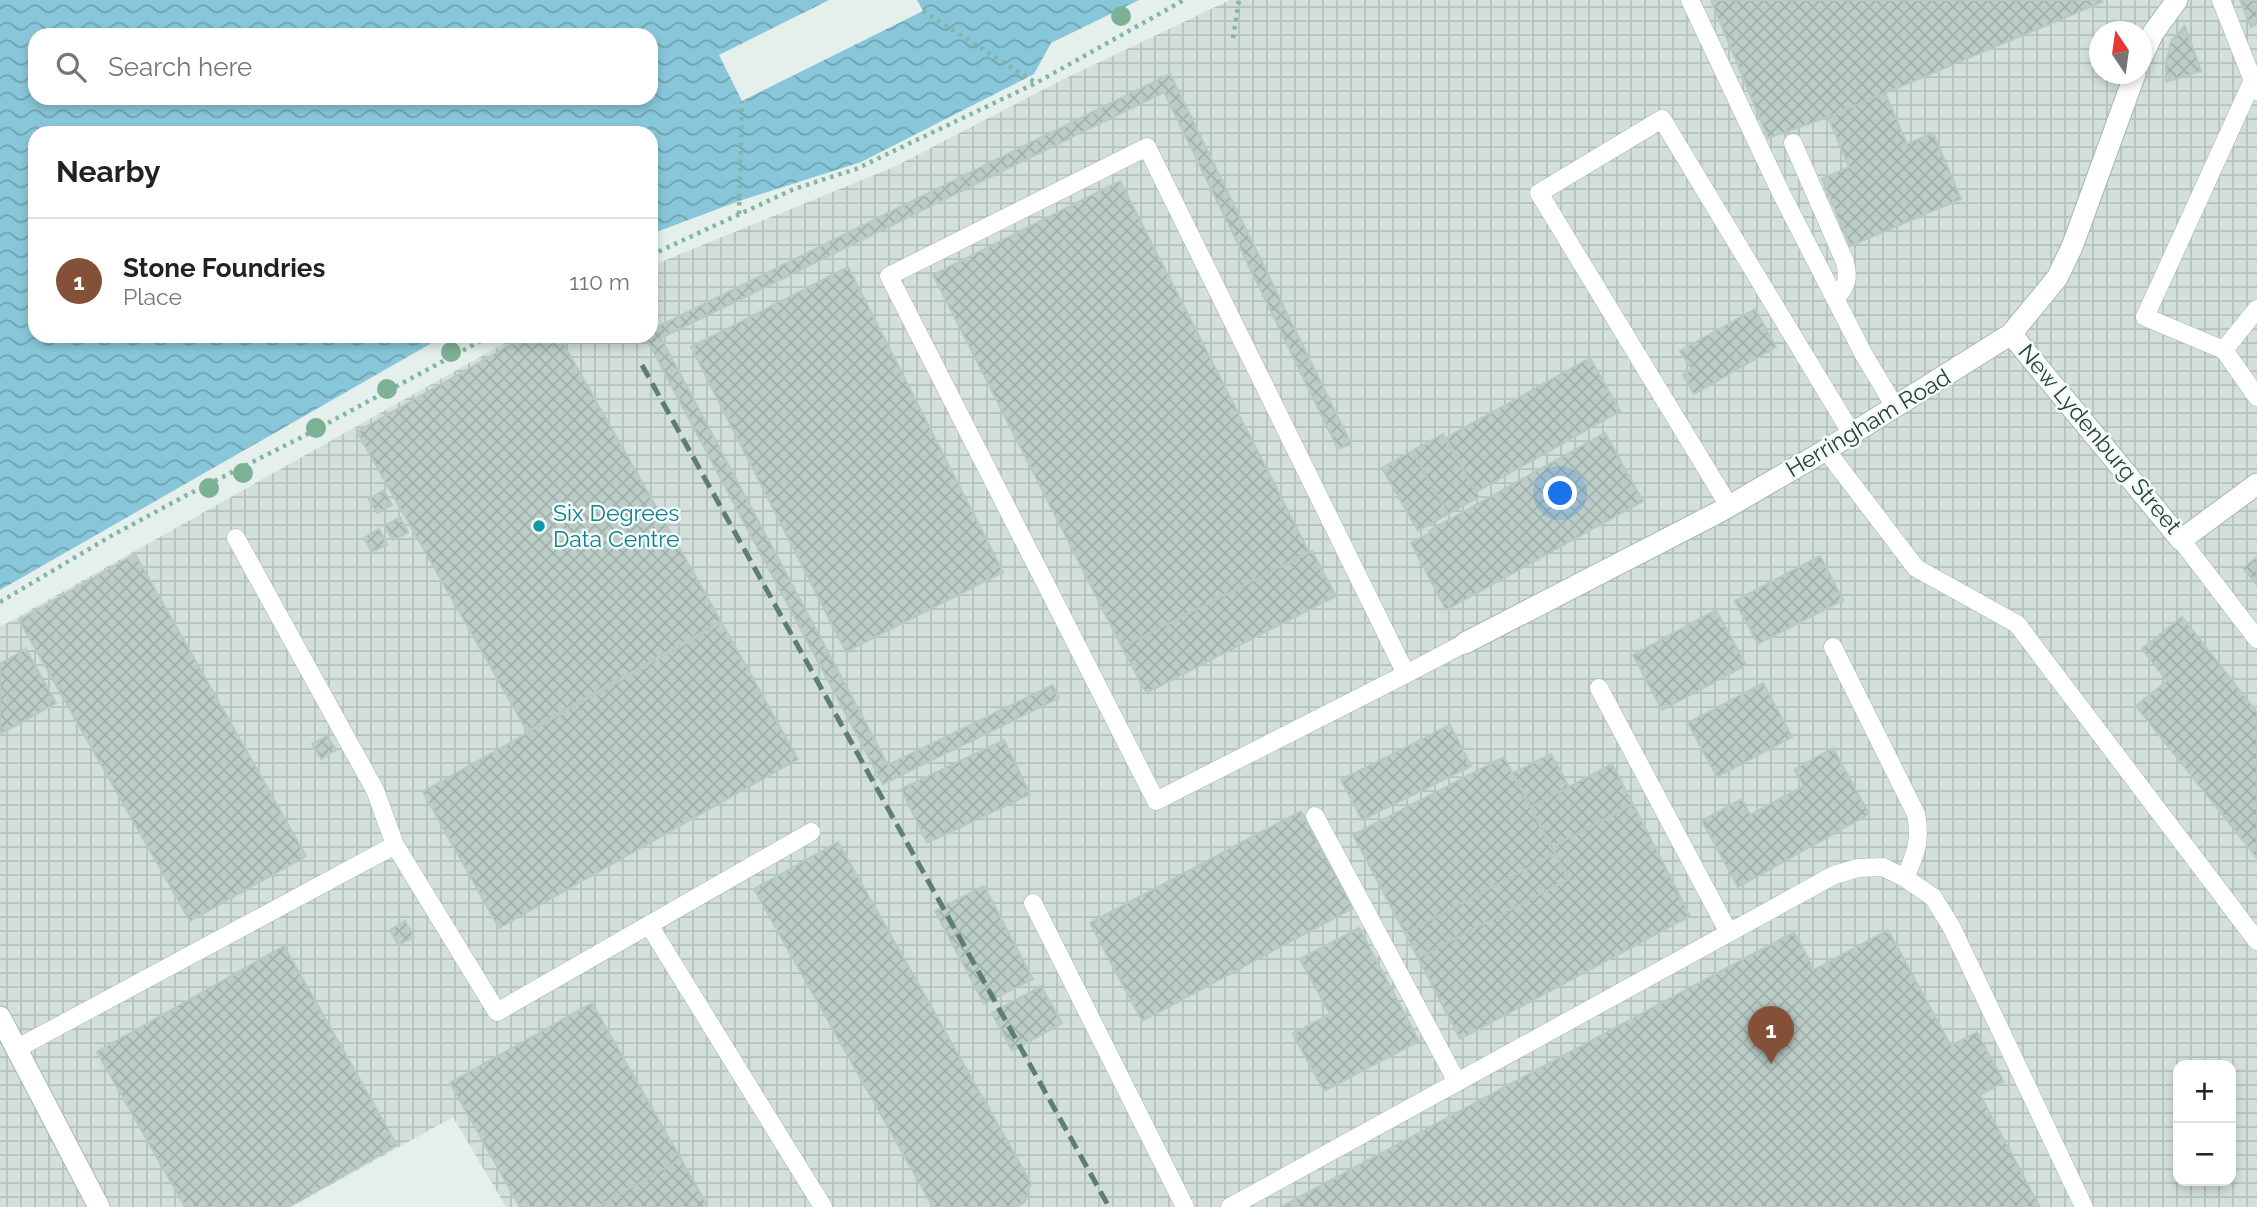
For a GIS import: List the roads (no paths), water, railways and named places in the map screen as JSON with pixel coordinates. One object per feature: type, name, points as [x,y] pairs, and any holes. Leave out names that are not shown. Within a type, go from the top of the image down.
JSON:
[{"type":"street","points":[[2152,35],[2177,0]]},
{"type":"street","name":"Herringham Road","points":[[1465,643],[1729,506],[1826,450],[2011,334],[2057,278],[2073,247],[2130,84]]},
{"type":"street","name":"New Lydenburg Street","points":[[2011,334],[2181,540],[2257,484]]},
{"type":"street","points":[[0,1017],[99,1207]]},
{"type":"lane","points":[[1690,0],[1781,192],[1864,355],[1895,407]]},
{"type":"lane","points":[[2221,0],[2255,86],[2145,317],[2224,350],[2257,397]]},
{"type":"lane","points":[[1729,506],[1539,193],[1662,119],[1852,434]]},
{"type":"lane","points":[[1793,143],[1845,262],[1846,285],[1836,298]]},
{"type":"lane","points":[[1406,674],[1147,147],[890,276],[1156,801],[1406,674],[1465,643]]},
{"type":"lane","points":[[2224,350],[2257,309]]},
{"type":"lane","points":[[1826,450],[1916,568],[2017,624],[2257,941]]},
{"type":"lane","points":[[236,538],[375,790],[395,845],[497,1012],[810,832]]},
{"type":"lane","points":[[2181,540],[2257,639]]},
{"type":"lane","points":[[1833,647],[1916,814],[1919,831],[1917,849],[1905,878]]},
{"type":"lane","points":[[1599,688],[1729,933]]},
{"type":"lane","points":[[1315,816],[1457,1083]]},
{"type":"lane","points":[[16,1049],[395,845]]},
{"type":"lane","points":[[1230,1207],[1834,876],[1858,868],[1883,867],[1933,897],[1952,928],[2084,1207]]},
{"type":"lane","points":[[1033,903],[1185,1207]]},
{"type":"lane","points":[[649,925],[823,1207]]},
{"type":"water","points":[[0,0],[1139,0],[1051,43],[1034,74],[861,162],[739,201],[658,231],[658,126],[28,126],[28,343],[432,343],[0,590]]},
{"type":"railway","points":[[642,365],[1109,1207]]},
{"type":"place","name":"Six Degrees Data Centre","points":[[539,526]]},
{"type":"place","name":"Stone Foundries","points":[[1771,1064]]}]
